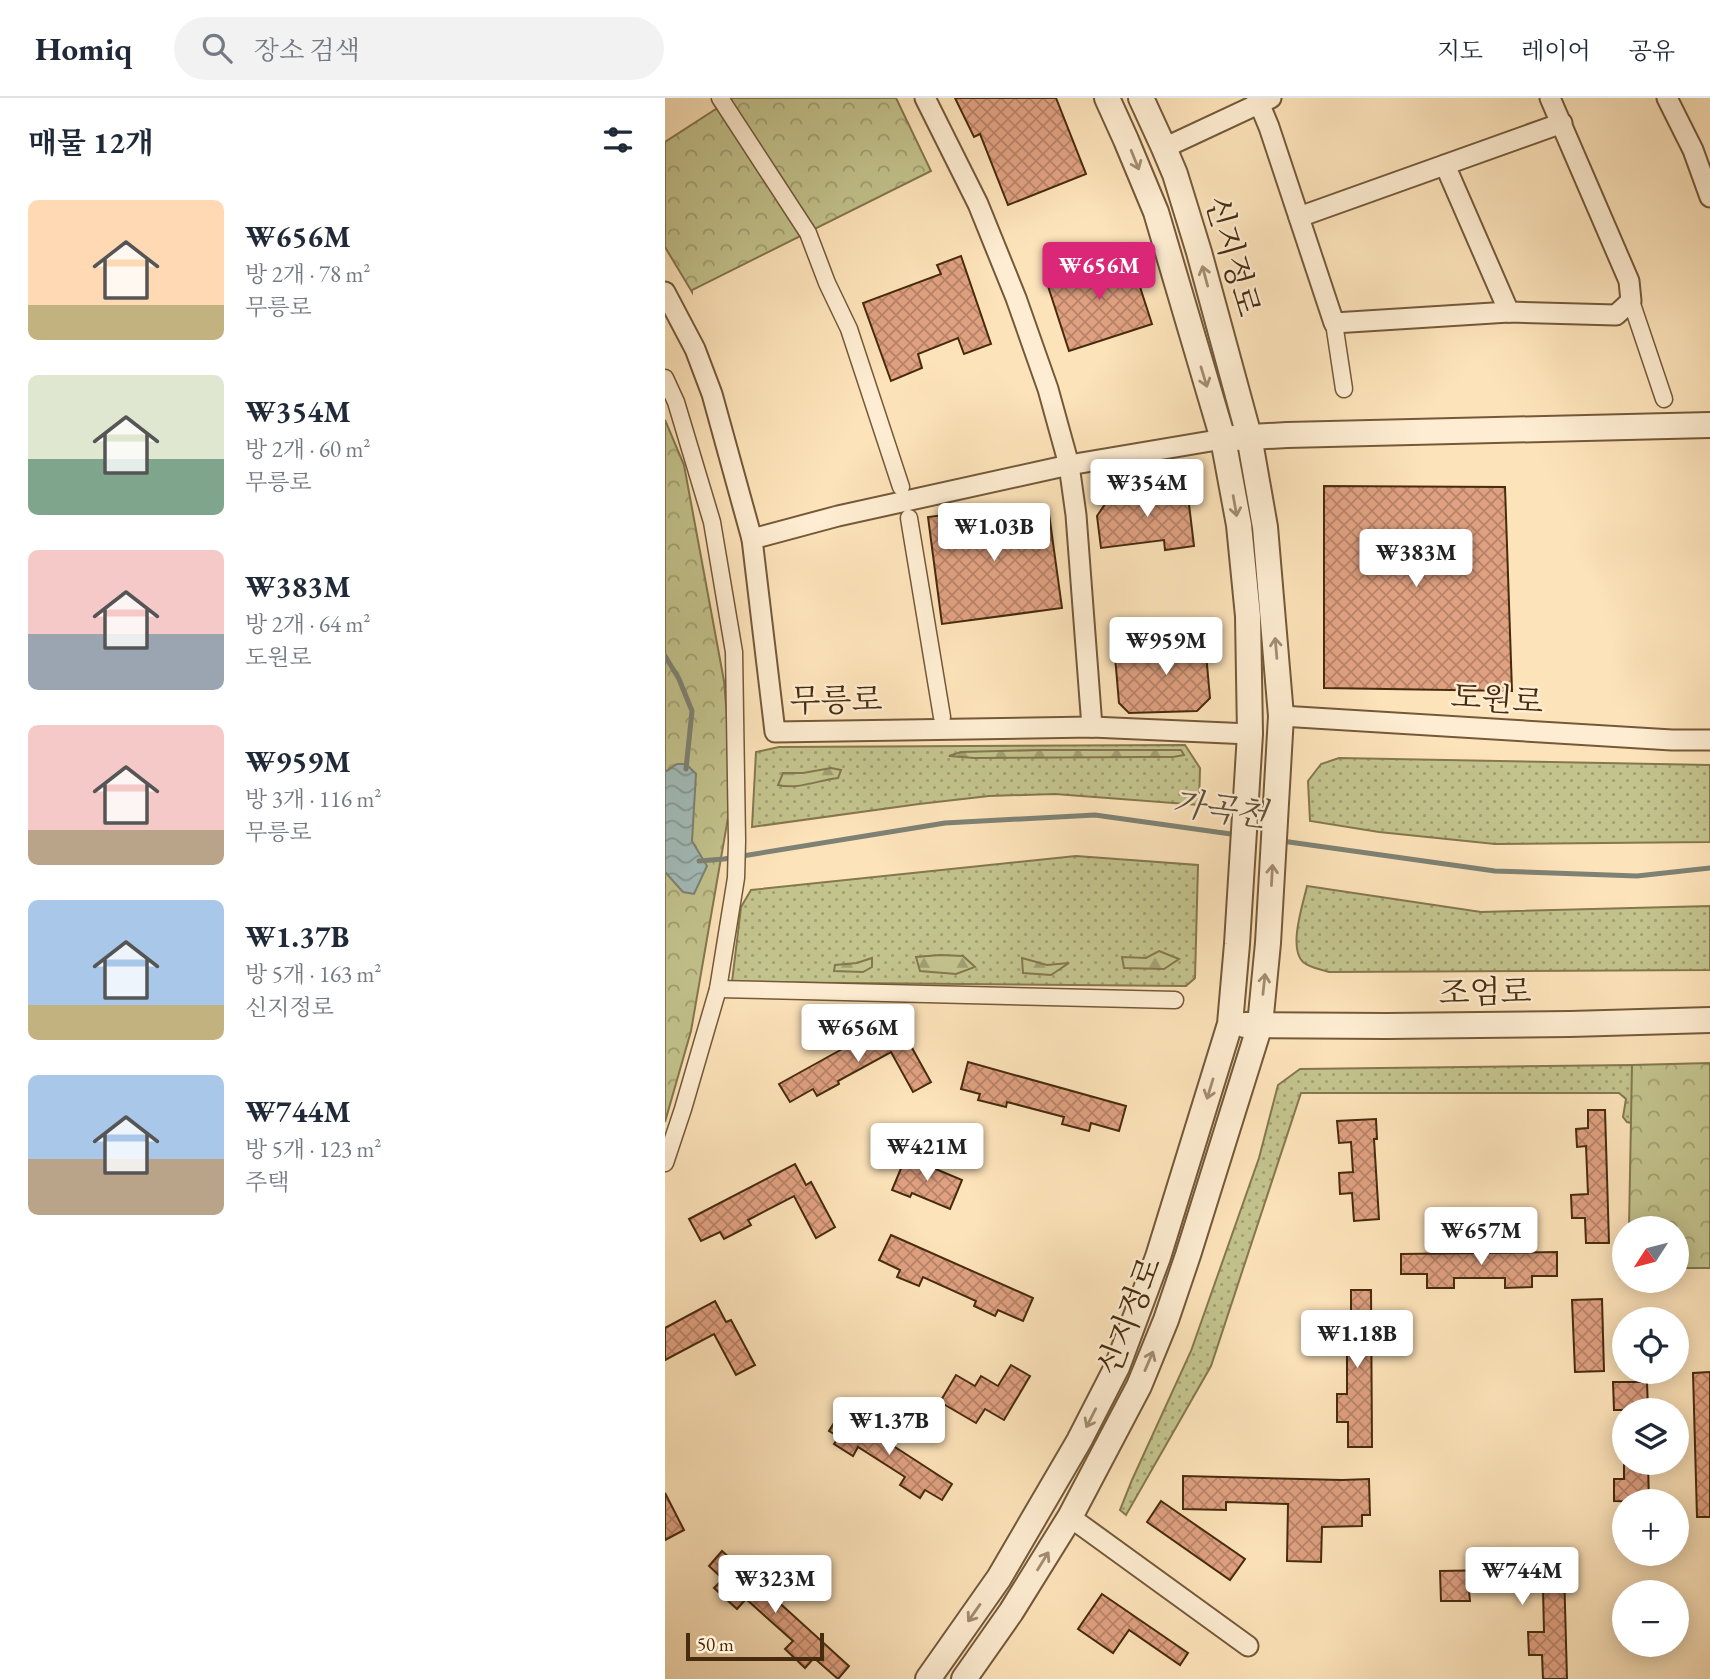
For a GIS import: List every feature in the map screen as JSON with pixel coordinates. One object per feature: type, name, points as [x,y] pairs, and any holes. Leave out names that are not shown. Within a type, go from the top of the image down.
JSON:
[{"type":"street","points":[[720,98],[808,233],[827,283],[849,329],[901,487]]},
{"type":"street","points":[[925,98],[978,204],[1016,298],[1048,389],[1069,464],[1076,515],[1092,727]]},
{"type":"street","name":"신지정로","points":[[928,1679],[999,1578],[1079,1441],[1117,1367],[1158,1257],[1230,1024],[1250,734],[1248,616],[1239,526],[1223,439],[1156,212],[1107,98]]},
{"type":"street","name":"신지정로","points":[[964,1679],[1011,1612],[1070,1517],[1139,1386],[1166,1320],[1188,1255],[1260,1026],[1268,943],[1281,716],[1265,527],[1249,436],[1199,252],[1175,174],[1141,98]]},
{"type":"street","points":[[1550,98],[1629,281],[1631,301],[1664,398]]},
{"type":"street","points":[[1667,98],[1693,150],[1710,197]]},
{"type":"street","points":[[1164,148],[1263,100],[1334,323],[1344,389]]},
{"type":"street","points":[[1299,216],[1562,124]]},
{"type":"street","points":[[1445,164],[1509,313]]},
{"type":"street","name":"무릉로","points":[[665,292],[695,349],[712,394],[752,539],[775,732],[1092,727],[1250,734]]},
{"type":"street","points":[[1334,323],[1509,313],[1616,315],[1631,301]]},
{"type":"street","points":[[665,378],[676,402],[712,522],[734,652],[737,841],[736,878],[717,989],[665,1163]]},
{"type":"street","points":[[752,539],[838,516],[1069,464],[1223,439],[1249,436],[1710,425]]},
{"type":"street","points":[[909,518],[942,717]]},
{"type":"street","name":"도원로","points":[[1281,716],[1672,740],[1710,740]]},
{"type":"street","points":[[717,989],[1175,1000]]},
{"type":"street","name":"조엄로","points":[[1230,1024],[1570,1024],[1710,1020]]},
{"type":"street","points":[[1043,1499],[1248,1646]]},
{"type":"green space","points":[[733,98],[896,98],[931,171],[692,292],[665,247],[665,142]]},
{"type":"green space","points":[[665,420],[684,465],[724,681],[733,789],[691,1031],[665,1122]]},
{"type":"green space","points":[[1185,745],[1200,768],[1199,805],[1055,794],[989,796],[752,827],[756,752],[779,747]]},
{"type":"green space","points":[[1181,750],[1184,755],[974,758],[949,756],[961,752]]},
{"type":"green space","points":[[1339,758],[1710,765],[1710,842],[1495,844],[1379,832],[1310,821],[1308,781],[1321,764]]},
{"type":"green space","points":[[831,768],[841,770],[838,778],[800,786],[778,785],[783,773]]},
{"type":"green space","points":[[1076,856],[1198,865],[1195,978],[1186,986],[732,982],[741,907],[751,890]]},
{"type":"green space","points":[[1307,886],[1481,912],[1710,906],[1710,970],[1329,972],[1309,966],[1299,955],[1298,926]]},
{"type":"green space","points":[[1159,951],[1179,959],[1164,969],[1124,968],[1122,957],[1146,958]]},
{"type":"green space","points":[[963,956],[975,967],[956,974],[920,971],[916,957]]},
{"type":"green space","points":[[872,958],[872,967],[863,972],[834,971],[835,965],[857,963]]},
{"type":"green space","points":[[1022,958],[1047,965],[1069,963],[1051,975],[1023,973]]},
{"type":"green space","points":[[1710,1063],[1710,1268],[1689,1268],[1689,1216],[1629,1216],[1632,1065]]},
{"type":"green space","points":[[1632,1065],[1641,1073],[1640,1125],[1627,1122],[1623,1117],[1626,1099],[1619,1093],[1301,1093],[1211,1366],[1126,1515],[1120,1510],[1191,1351],[1259,1158],[1278,1085],[1300,1069]]},
{"type":"water","points":[[677,764],[686,764],[696,774],[692,841],[707,866],[694,894],[683,892],[665,872],[665,772]]},
{"type":"building","points":[[955,98],[1056,98],[1086,174],[1008,205],[980,134],[974,137]]},
{"type":"building","points":[[1129,253],[1152,324],[1069,351],[1046,280]]},
{"type":"building","points":[[961,256],[991,344],[964,354],[958,338],[918,354],[922,368],[891,381],[863,303],[941,274],[937,265]]},
{"type":"building","points":[[1324,486],[1505,487],[1512,691],[1324,688]]},
{"type":"building","points":[[1172,487],[1188,496],[1194,546],[1165,550],[1164,540],[1101,548],[1097,516],[1112,494]]},
{"type":"building","points":[[1028,504],[1049,514],[1062,608],[942,624],[928,517]]},
{"type":"building","points":[[1204,631],[1210,698],[1197,711],[1129,713],[1119,703],[1115,656],[1172,651],[1170,634]]},
{"type":"building","points":[[891,1022],[902,1042],[907,1039],[931,1082],[913,1092],[891,1052],[838,1081],[839,1084],[817,1096],[813,1089],[790,1102],[779,1084]]},
{"type":"building","points":[[968,1062],[1126,1106],[1119,1131],[1091,1123],[1089,1131],[1062,1124],[1064,1117],[1007,1102],[1006,1107],[978,1100],[980,1094],[961,1089]]},
{"type":"building","points":[[1588,1110],[1605,1110],[1609,1243],[1586,1243],[1585,1218],[1572,1218],[1571,1195],[1588,1194],[1586,1146],[1577,1147],[1576,1129],[1588,1128]]},
{"type":"building","points":[[1376,1119],[1377,1139],[1374,1139],[1379,1219],[1354,1221],[1352,1193],[1340,1194],[1339,1173],[1353,1172],[1351,1142],[1339,1143],[1337,1121]]},
{"type":"building","points":[[912,1159],[962,1180],[950,1209],[912,1193],[910,1197],[892,1190],[905,1161]]},
{"type":"building","points":[[795,1164],[806,1185],[811,1182],[835,1227],[816,1238],[794,1196],[748,1220],[751,1225],[724,1239],[720,1232],[701,1241],[689,1219]]},
{"type":"building","points":[[891,1235],[1033,1298],[1023,1321],[998,1310],[995,1316],[974,1306],[976,1301],[923,1277],[919,1286],[897,1277],[900,1270],[879,1260]]},
{"type":"building","points":[[1557,1252],[1557,1276],[1532,1276],[1532,1287],[1505,1288],[1505,1278],[1454,1278],[1454,1288],[1427,1288],[1427,1274],[1401,1274],[1401,1254]]},
{"type":"building","points":[[1351,1290],[1371,1290],[1372,1447],[1348,1447],[1348,1422],[1337,1422],[1337,1394],[1347,1394],[1347,1343],[1337,1343],[1337,1316],[1351,1316]]},
{"type":"building","points":[[1602,1299],[1604,1371],[1575,1372],[1572,1300]]},
{"type":"building","points":[[715,1301],[726,1322],[731,1320],[755,1365],[736,1375],[714,1334],[665,1360],[665,1328]]},
{"type":"building","points":[[1011,1365],[1030,1376],[1004,1420],[985,1409],[976,1423],[940,1402],[956,1375],[975,1386],[981,1376],[998,1386]]},
{"type":"building","points":[[1710,1372],[1710,1517],[1697,1517],[1693,1373]]},
{"type":"building","points":[[1613,1384],[1647,1384],[1648,1398],[1614,1398]]},
{"type":"building","points":[[841,1412],[952,1484],[942,1500],[925,1490],[920,1498],[900,1485],[905,1477],[858,1447],[853,1456],[834,1444],[839,1437],[829,1431]]},
{"type":"building","points":[[1624,1475],[1648,1475],[1649,1489],[1614,1489],[1614,1479],[1624,1479]]},
{"type":"building","points":[[1183,1476],[1369,1479],[1370,1515],[1362,1515],[1362,1526],[1322,1527],[1321,1562],[1287,1561],[1288,1504],[1226,1502],[1226,1510],[1183,1509]]},
{"type":"building","points":[[665,1493],[684,1530],[665,1540]]},
{"type":"building","points":[[1161,1501],[1245,1559],[1230,1580],[1147,1522]]},
{"type":"building","points":[[722,1551],[849,1666],[838,1679],[814,1658],[805,1668],[785,1649],[793,1641],[746,1599],[737,1609],[714,1588],[723,1579],[709,1566]]},
{"type":"building","points":[[1564,1569],[1567,1679],[1543,1679],[1542,1655],[1529,1655],[1528,1632],[1544,1632],[1543,1589],[1469,1591],[1470,1601],[1441,1601],[1440,1571]]},
{"type":"building","points":[[1102,1594],[1188,1653],[1180,1665],[1129,1630],[1113,1653],[1078,1629]]},
{"type":"waterway","points":[[665,656],[679,679],[692,711],[686,769]]},
{"type":"waterway","name":"가곡천","points":[[699,861],[945,823],[1095,815],[1238,835]]},
{"type":"waterway","name":"가곡천","points":[[1282,841],[1495,871],[1637,876],[1710,868]]}]
